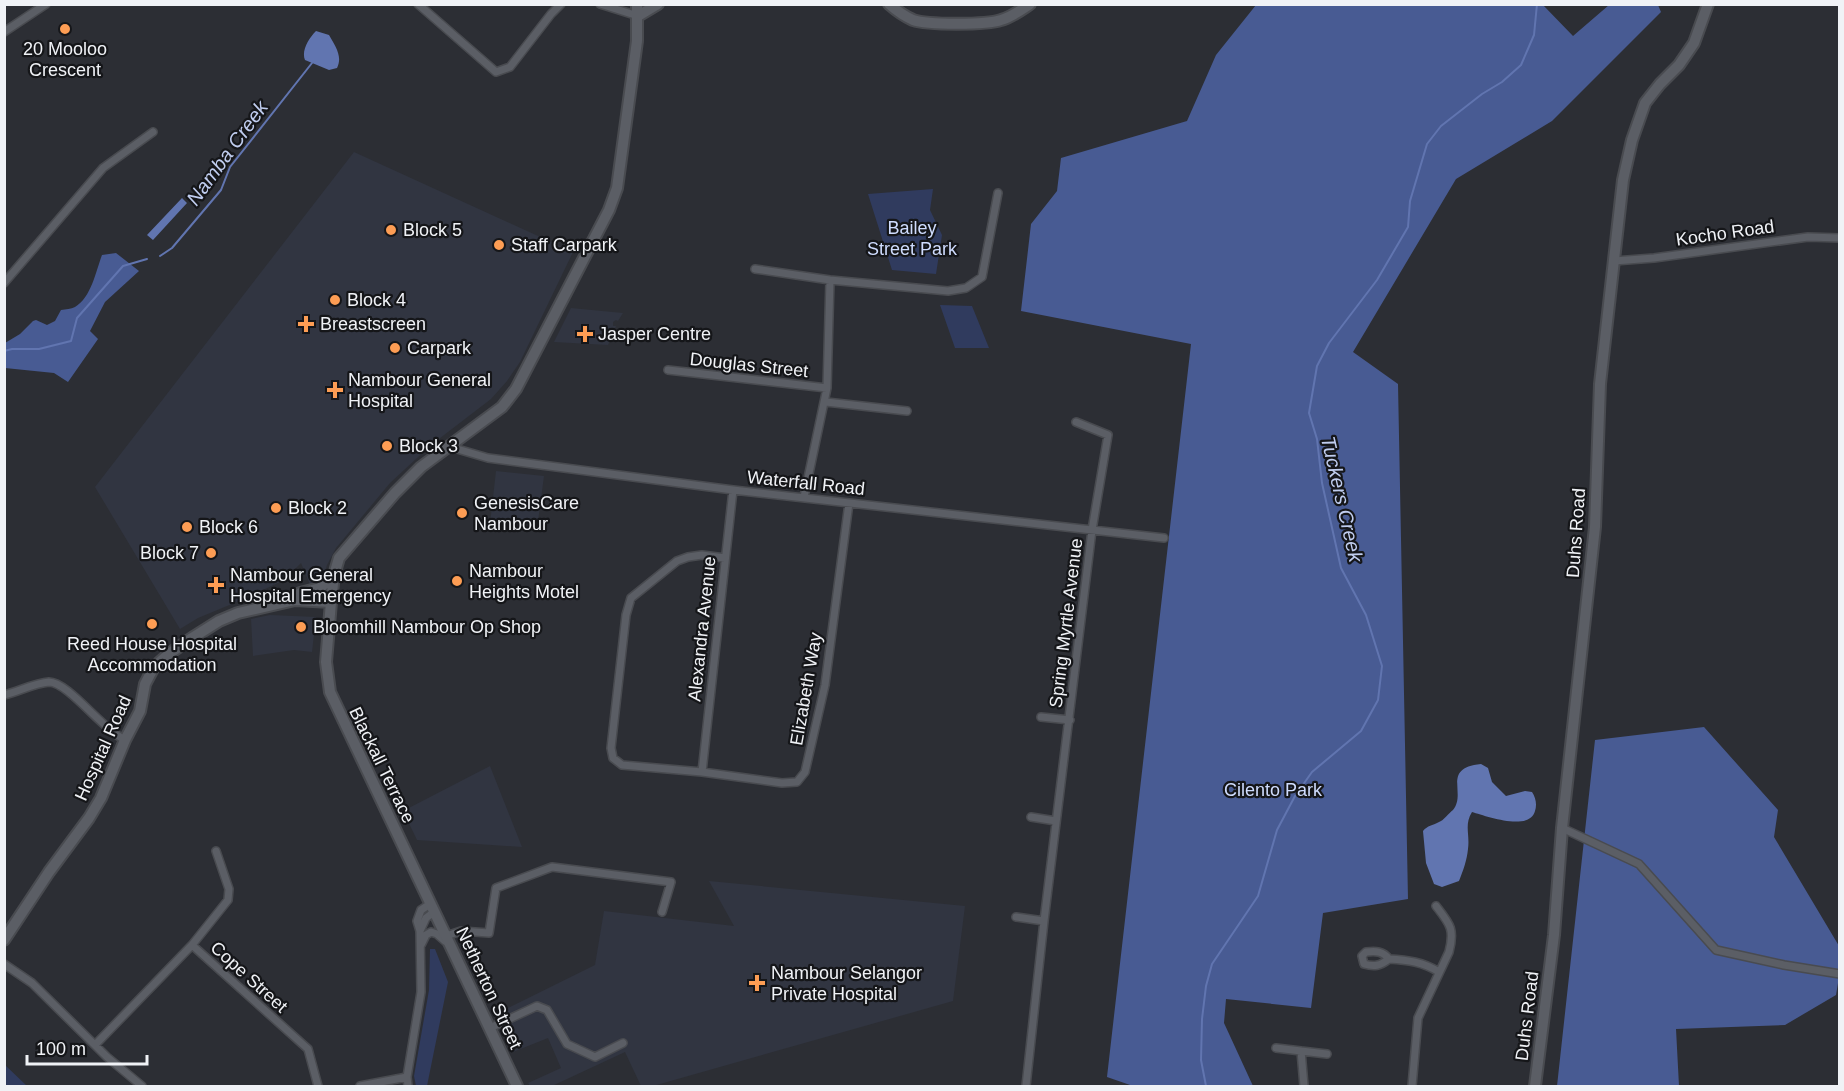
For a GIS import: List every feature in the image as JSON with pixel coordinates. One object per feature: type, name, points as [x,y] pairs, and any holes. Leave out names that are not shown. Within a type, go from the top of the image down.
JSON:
[{"type":"street","points":[[4,32],[46,4]]},
{"type":"street","points":[[418,4],[496,72],[510,67],[561,4]]},
{"type":"street","points":[[600,4],[637,10],[658,4]]},
{"type":"street","points":[[890,4],[899,13],[912,20],[929,22],[995,22],[1009,17],[1030,4]]},
{"type":"street","name":"Duhs Road","points":[[1535,1086],[1554,934],[1562,828],[1595,527],[1598,420],[1623,180],[1632,140],[1645,103],[1679,65],[1694,43],[1707,4]]},
{"type":"street","points":[[295,600],[300,593],[320,588],[334,575],[339,558],[374,516],[421,467],[502,406],[516,389],[609,210],[621,172],[637,41],[637,10]]},
{"type":"street","points":[[4,283],[103,168],[153,132]]},
{"type":"street","points":[[755,269],[830,280],[948,291],[966,288],[982,277],[998,193]]},
{"type":"street","name":"Kocho Road","points":[[1614,261],[1654,258],[1808,237],[1839,238]]},
{"type":"street","points":[[804,497],[826,402],[830,280]]},
{"type":"street","name":"Douglas Street","points":[[668,370],[827,388]]},
{"type":"street","points":[[826,402],[907,411]]},
{"type":"street","name":"Spring Myrtle Avenue","points":[[1026,1086],[1092,530],[1108,435],[1076,422]]},
{"type":"street","name":"Waterfall Road","points":[[447,447],[488,458],[733,490],[1164,538]]},
{"type":"street","name":"Alexandra Avenue","points":[[702,772],[733,490]]},
{"type":"street","name":"Elizabeth Way","points":[[725,558],[688,556],[677,561],[631,598],[626,615],[610,748],[613,758],[622,765],[702,772],[782,783],[796,782],[805,772],[825,685],[849,503]]},
{"type":"street","name":"Blackall Terrace","points":[[334,575],[326,662],[330,692],[432,908]]},
{"type":"street","name":"Hospital Road","points":[[4,940],[101,798],[140,711],[145,684],[150,673],[170,653],[228,617],[262,606],[295,600],[331,602]]},
{"type":"street","points":[[4,695],[43,683],[50,682],[60,685],[102,725],[126,740]]},
{"type":"street","name":"Spring Myrtle Avenue","points":[[1041,717],[1070,720]]},
{"type":"street","points":[[1031,817],[1056,821]]},
{"type":"street","points":[[1562,828],[1639,864],[1716,950],[1839,974]]},
{"type":"street","points":[[192,945],[228,900],[229,889],[216,851]]},
{"type":"street","points":[[446,936],[461,932],[489,933],[496,888],[552,867],[671,882],[662,912]]},
{"type":"street","points":[[1412,1086],[1418,1018],[1449,952],[1453,932],[1450,924],[1436,906]]},
{"type":"street","points":[[408,1086],[407,1077],[420,999],[420,931],[432,908]]},
{"type":"street","name":"Netherton Street","points":[[432,908],[517,1086]]},
{"type":"street","points":[[1016,917],[1044,921]]},
{"type":"street","points":[[421,945],[426,935],[434,932],[451,947]]},
{"type":"street","name":"Cope Street","points":[[95,1045],[192,945],[308,1049],[318,1086]]},
{"type":"street","points":[[1389,959],[1410,960],[1439,972]]},
{"type":"street","points":[[4,964],[32,983],[95,1045],[142,1086]]},
{"type":"street","points":[[490,1028],[537,1006],[547,1010],[567,1044],[595,1057],[623,1044]]},
{"type":"street","points":[[1276,1048],[1327,1054]]},
{"type":"street","points":[[1301,1051],[1304,1086]]},
{"type":"street","points":[[360,1086],[407,1077]]},
{"type":"shaded area","points":[[316,31],[329,35],[334,43],[339,55],[337,68],[329,70],[305,60],[306,45]]},
{"type":"shaded area","name":"Nambour General Hospital","points":[[354,152],[573,252],[520,362],[507,381],[491,399],[431,445],[390,483],[336,548],[327,565],[321,586],[311,587],[301,563],[284,580],[198,618],[180,629],[95,487]]},
{"type":"shaded area","points":[[182,198],[187,203],[153,240],[147,235]]},
{"type":"shaded area","name":"Jasper Centre","points":[[571,308],[623,313],[618,321],[613,322],[613,326],[616,326],[608,345],[554,342]]},
{"type":"shaded area","points":[[496,471],[544,476],[537,529],[490,524]]},
{"type":"shaded area","points":[[270,615],[316,617],[312,652],[294,650],[253,656],[251,619]]},
{"type":"shaded area","points":[[1481,764],[1488,768],[1492,782],[1506,796],[1525,791],[1532,792],[1536,802],[1535,811],[1525,821],[1516,822],[1472,812],[1468,825],[1467,857],[1459,881],[1442,887],[1434,884],[1426,863],[1423,831],[1442,820],[1453,810],[1457,803],[1458,776],[1462,770]]},
{"type":"shaded area","points":[[490,766],[522,847],[417,840],[403,811]]},
{"type":"shaded area","name":"Nambour Selangor Private Hospital","points":[[709,881],[965,906],[953,1001],[653,1086],[641,1086],[625,1052],[552,1086],[530,1086],[528,1083],[561,1068],[548,1038],[513,1052],[496,1014],[595,965],[604,911],[734,926]]},
{"type":"green space","name":"Cilento Park","points":[[1256,5],[1543,5],[1573,36],[1609,5],[1658,5],[1661,12],[1552,121],[1456,179],[1353,352],[1398,384],[1408,899],[1323,913],[1311,1008],[1226,999],[1224,1023],[1253,1086],[1133,1086],[1107,1077],[1191,344],[1021,311],[1031,224],[1057,191],[1061,158],[1187,121],[1216,55]]},
{"type":"green space","name":"Bailey Street Park","points":[[933,189],[930,210],[942,235],[936,274],[892,270],[868,194]]},
{"type":"green space","points":[[116,253],[139,271],[105,302],[90,331],[98,339],[68,382],[54,373],[5,368],[5,343],[20,334],[33,321],[47,325],[55,321],[61,310],[73,308],[81,303],[92,284],[102,255]]},
{"type":"green space","points":[[940,305],[972,306],[989,348],[955,348]]},
{"type":"green space","points":[[1704,727],[1778,810],[1774,837],[1839,946],[1839,977],[1836,995],[1785,1025],[1676,1029],[1679,1086],[1557,1086],[1595,740]]},
{"type":"green space","points":[[430,949],[435,949],[448,982],[427,1086],[416,1086],[414,1076],[429,990]]},
{"type":"green space","points":[[5,1065],[27,1086],[5,1086]]},
{"type":"waterway","name":"Tuckers Creek","points":[[1206,1086],[1201,1060],[1202,1019],[1206,986],[1212,964],[1258,896],[1277,830],[1295,796],[1312,772],[1361,731],[1378,700],[1382,666],[1366,615],[1341,568],[1322,483],[1317,439],[1309,413],[1317,366],[1329,343],[1377,280],[1408,227],[1410,201],[1427,144],[1441,126],[1482,94],[1502,82],[1521,65],[1534,35],[1537,4]]},
{"type":"waterway","name":"Namba Creek","points":[[160,256],[172,248],[221,190],[230,167],[312,63]]},
{"type":"waterway","name":"Namba Creek","points":[[4,351],[39,349],[71,341],[77,318],[123,266],[147,259]]},
{"type":"place","name":"20 Mooloo Crescent","points":[[65,29]]},
{"type":"place","name":"Block 5","points":[[391,230]]},
{"type":"place","name":"Staff Carpark","points":[[499,245]]},
{"type":"place","name":"Block 4","points":[[335,300]]},
{"type":"place","name":"Breastscreen","points":[[306,324]]},
{"type":"place","name":"Jasper Centre","points":[[585,334]]},
{"type":"place","name":"Carpark","points":[[395,348]]},
{"type":"place","name":"Nambour General Hospital","points":[[335,390]]},
{"type":"place","name":"Block 3","points":[[387,446]]},
{"type":"place","name":"Block 2","points":[[276,508]]},
{"type":"place","name":"GenesisCare Nambour","points":[[462,513]]},
{"type":"place","name":"Block 6","points":[[187,527]]},
{"type":"place","name":"Block 7","points":[[211,553]]},
{"type":"place","name":"Nambour Heights Motel","points":[[457,581]]},
{"type":"place","name":"Nambour General Hospital Emergency","points":[[216,585]]},
{"type":"place","name":"Reed House Hospital Accommodation","points":[[152,624]]},
{"type":"place","name":"Bloomhill Nambour Op Shop","points":[[301,627]]},
{"type":"place","name":"Nambour Selangor Private Hospital","points":[[757,983]]}]
